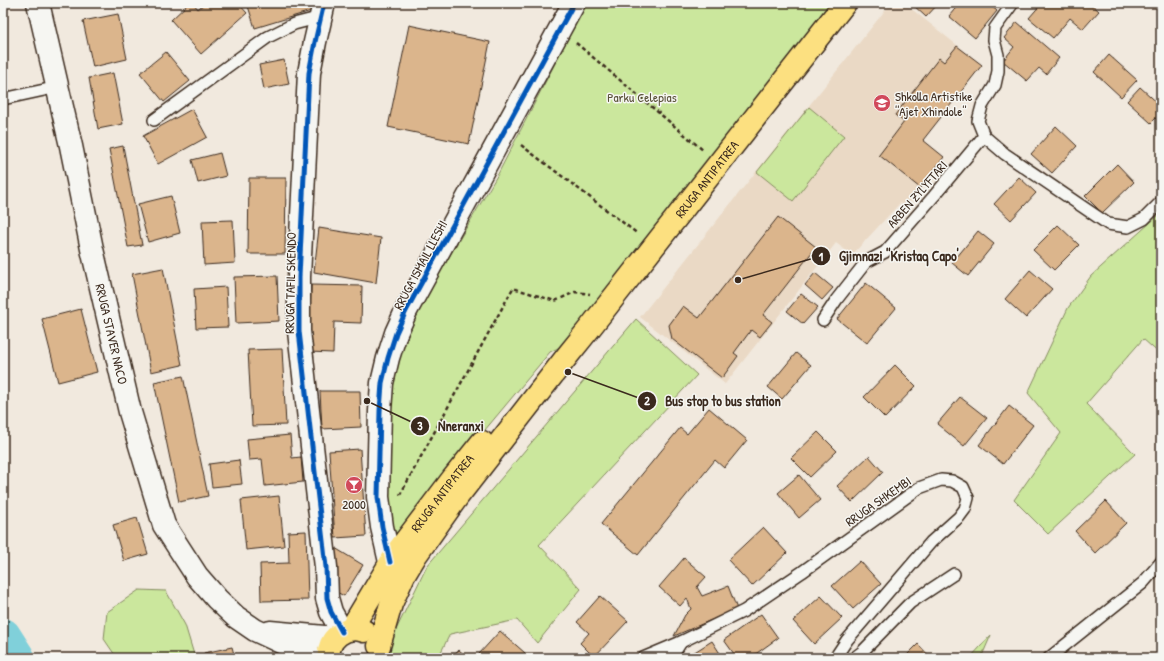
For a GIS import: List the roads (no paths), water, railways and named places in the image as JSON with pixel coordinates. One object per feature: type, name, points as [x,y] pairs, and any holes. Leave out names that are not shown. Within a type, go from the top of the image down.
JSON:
[{"type":"main road","name":"RRUGA ANTIPATREA","points":[[380,652],[391,604],[404,575],[416,554],[458,496],[845,3]]},
{"type":"main road","name":"RRUGA ANTIPATREA","points":[[339,639],[397,552],[454,477],[531,382],[568,355]]},
{"type":"main road","name":"RRUGA ANTIPATREA","points":[[339,639],[360,629],[369,633],[376,639],[380,652]]},
{"type":"street","name":"RRUGA STAVER NACO","points":[[38,3],[71,146],[92,249],[130,412],[164,525],[197,576],[217,599],[236,617],[255,630],[314,658]]},
{"type":"street","name":"RRUGA ISMAIL LLESHI","points":[[390,562],[382,527],[378,497],[380,410],[382,383],[396,333],[406,311],[574,3]]},
{"type":"street","name":"RRUGA TAFIL SKENDO","points":[[322,10],[309,73],[299,277],[299,331],[312,455],[326,566],[327,598],[339,639]]},
{"type":"street","name":"RRUGA STAVER NACO","points":[[255,630],[339,639]]},
{"type":"lane","points":[[1013,3],[994,28],[994,40],[998,55],[998,71],[995,85],[982,106],[978,121],[984,136],[1005,154],[1108,224],[1128,227],[1144,219],[1161,202]]},
{"type":"lane","points":[[154,120],[268,37],[322,10]]},
{"type":"lane","points":[[3,99],[58,87]]},
{"type":"lane","name":"ARBEN ZYLYFTARI","points":[[823,320],[837,299],[866,262],[885,252],[984,136]]},
{"type":"lane","name":"RRUGA SHKEMBI","points":[[643,658],[681,642],[744,611],[802,572],[919,488],[941,480],[952,482],[963,487],[968,498],[965,509],[959,517],[931,542],[847,640],[835,658]]},
{"type":"lane","points":[[1049,658],[1143,583],[1161,562]]},
{"type":"lane","points":[[854,658],[862,652],[910,603],[954,574]]},
{"type":"lane","points":[[671,658],[681,642]]},
{"type":"waterway","points":[[3,636],[17,658]]},
{"type":"place","name":"Shkolla Artistike ''Ajet Xhindole''","points":[[882,103]]},
{"type":"place","name":"Gjimnazi ''Kristaq Capo'","points":[[738,280]]},
{"type":"place","name":"Bus stop to bus station","points":[[568,372]]},
{"type":"place","name":"Nneranxi","points":[[367,401]]},
{"type":"place","name":"2000","points":[[354,485]]},
{"type":"park label","name":"Parku Celepias","points":[[642,97]]}]
